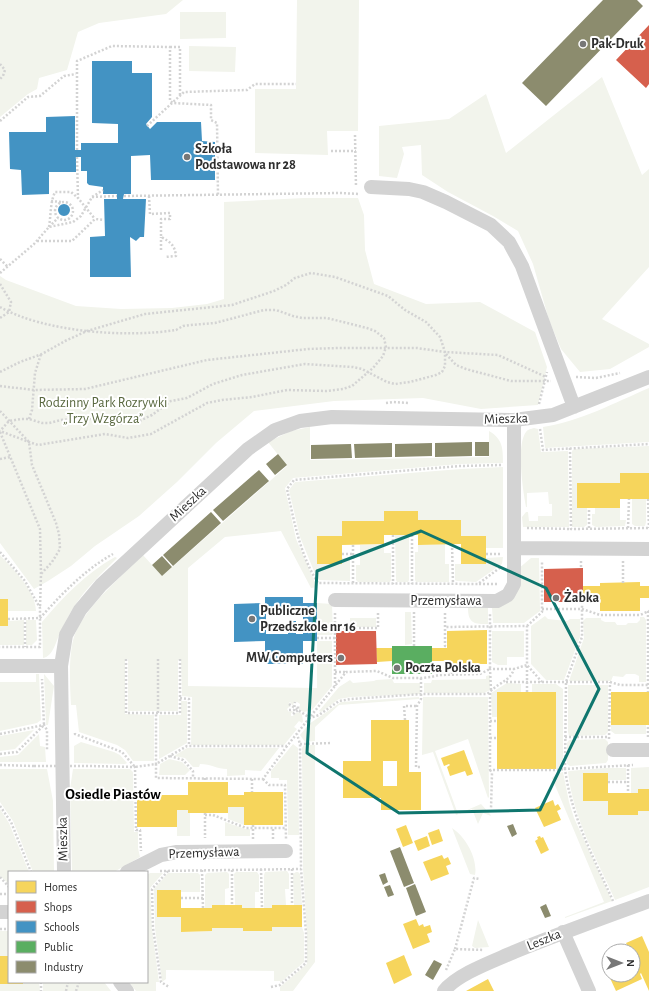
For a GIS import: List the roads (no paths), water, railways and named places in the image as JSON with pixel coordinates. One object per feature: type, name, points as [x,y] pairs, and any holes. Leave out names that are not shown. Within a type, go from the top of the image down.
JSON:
[{"type":"street","points":[[366,191],[409,189],[423,192],[491,225],[510,242],[522,266],[574,407]]},
{"type":"street","name":"Mieszka","points":[[64,871],[61,666],[66,635],[80,610],[100,585],[248,449],[275,430],[300,421],[332,417],[514,420],[553,416],[649,377]]},
{"type":"street","name":"Przemysława","points":[[335,600],[497,601],[508,595],[514,584],[514,420]]},
{"type":"street","points":[[514,548],[649,549]]},
{"type":"street","points":[[0,666],[61,666]]},
{"type":"street","points":[[611,747],[649,743]]},
{"type":"street","name":"Przemysława","points":[[129,871],[161,856],[177,852],[286,851]]},
{"type":"street","name":"Leszka","points":[[444,991],[465,975],[492,961],[563,932],[649,901]]},
{"type":"street","points":[[563,932],[589,991]]},
{"type":"street","points":[[121,983],[127,991]]},
{"type":"place","name":"Pak-Druk","points":[[583,44]]},
{"type":"place","name":"Szkoła Podstawowa nr 28","points":[[187,157]]},
{"type":"place","name":"Żabka","points":[[556,598]]},
{"type":"place","name":"Publiczne Przedszkole nr 16","points":[[252,619]]},
{"type":"place","name":"MW Computers","points":[[341,658]]},
{"type":"place","name":"Poczta Polska","points":[[397,668]]},
{"type":"district","name":"Osiedle Piastów","points":[[113,794]]},
{"type":"park label","name":"Rodzinny Park Rozrywki „Trzy Wzgórza”","points":[[103,412]]}]
